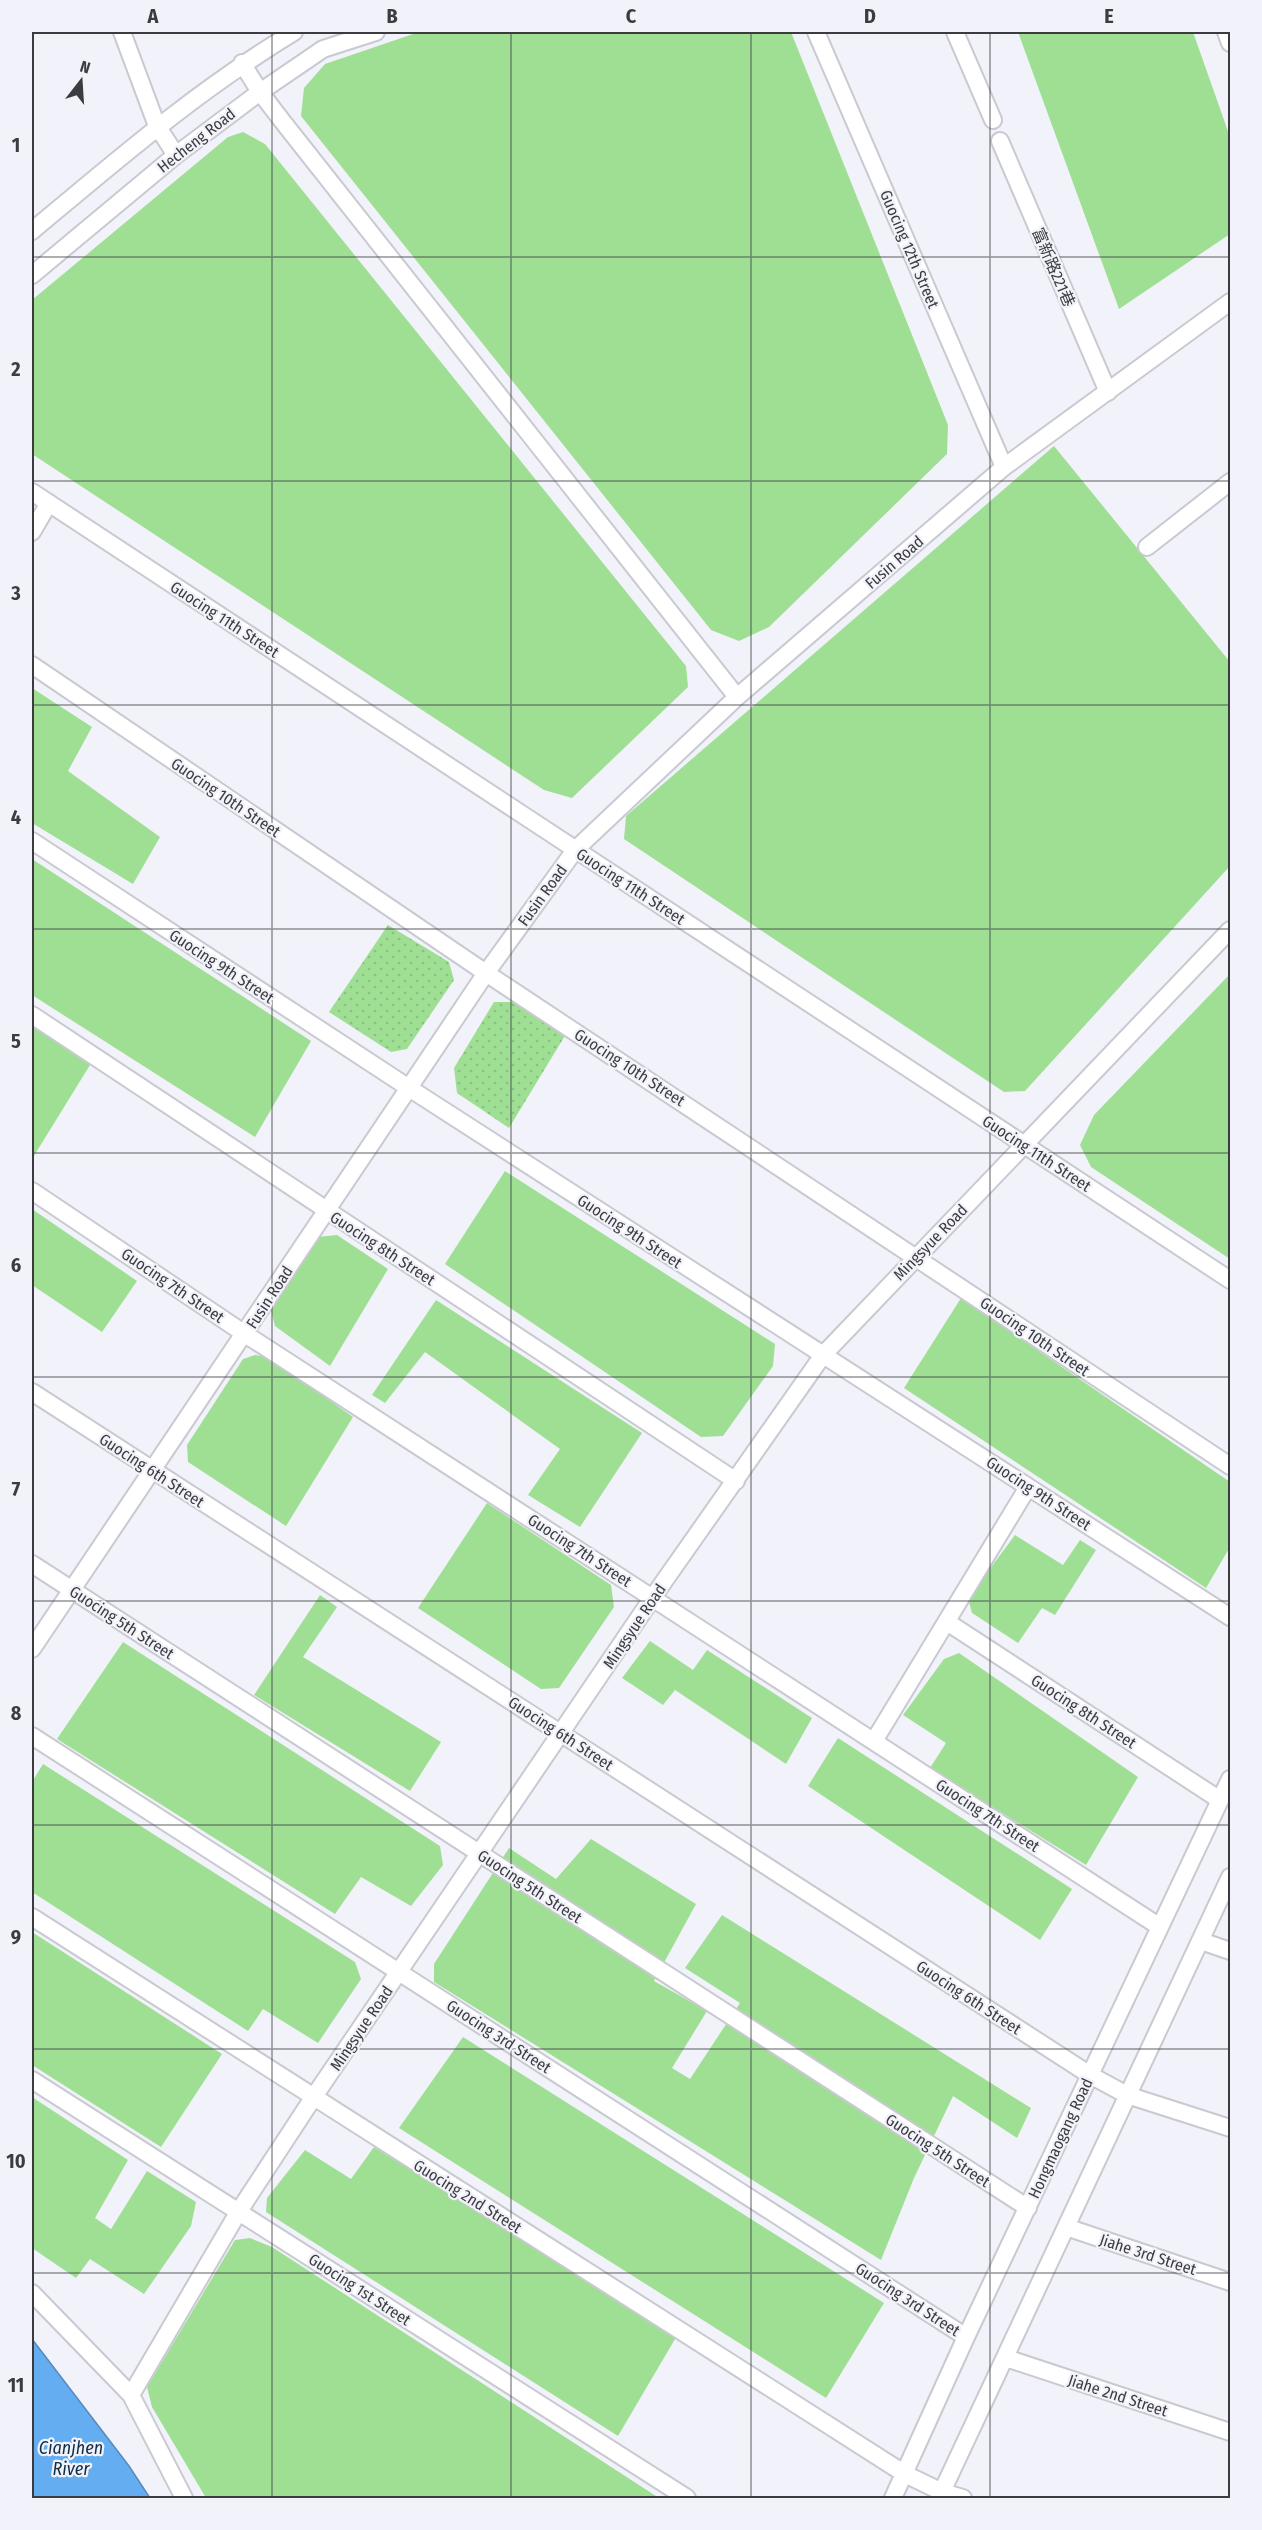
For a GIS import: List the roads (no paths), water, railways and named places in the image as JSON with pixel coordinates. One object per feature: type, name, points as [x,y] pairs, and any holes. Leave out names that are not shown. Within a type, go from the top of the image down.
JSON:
[{"type":"street","points":[[122,32],[157,126],[176,155]]},
{"type":"street","name":"Hecheng Road","points":[[32,231],[157,126],[242,63],[294,32]]},
{"type":"street","name":"Hecheng Road","points":[[32,275],[176,155],[260,92],[323,49],[376,32]]},
{"type":"street","name":"Guocing 12th Street","points":[[816,32],[1004,467]]},
{"type":"street","points":[[955,32],[993,120]]},
{"type":"street","points":[[1226,32],[1230,43]]},
{"type":"street","points":[[242,63],[260,92],[737,697]]},
{"type":"street","name":"富新路221巷","points":[[1000,141],[1108,392]]},
{"type":"street","name":"Fusin Road","points":[[32,1649],[154,1471],[325,1210],[486,973],[575,850],[737,697],[1004,467],[1230,302]]},
{"type":"street","points":[[1147,548],[1230,482]]},
{"type":"street","name":"Guocing 11th Street","points":[[32,492],[1230,1280]]},
{"type":"street","points":[[32,532],[49,503]]},
{"type":"street","name":"Guocing 10th Street","points":[[32,665],[486,973],[1230,1466]]},
{"type":"street","name":"Guocing 9th Street","points":[[32,842],[1230,1617]]},
{"type":"street","name":"Mingsyue Road","points":[[131,2395],[239,2211],[313,2098],[652,1598],[823,1354],[1230,930]]},
{"type":"street","name":"Guocing 8th Street","points":[[32,1015],[736,1481]]},
{"type":"street","name":"Guocing 7th Street","points":[[32,1191],[245,1334],[1160,1927]]},
{"type":"street","name":"Guocing 6th Street","points":[[32,1392],[1090,2075],[1127,2096],[1230,2128]]},
{"type":"street","points":[[874,1741],[1028,1487]]},
{"type":"street","name":"Guocing 5th Street","points":[[32,1564],[1028,2208]]},
{"type":"street","name":"Guocing 8th Street","points":[[948,1622],[1220,1800]]},
{"type":"street","name":"Guocing 3rd Street","points":[[32,1736],[966,2337]]},
{"type":"street","name":"Hongmaogang Road","points":[[893,2499],[966,2337],[1230,1779]]},
{"type":"street","points":[[940,2495],[1230,1877]]},
{"type":"street","name":"Guocing 2nd Street","points":[[32,1917],[904,2474],[940,2495],[963,2499]]},
{"type":"street","points":[[1201,1941],[1230,1951]]},
{"type":"street","name":"Guocing 1st Street","points":[[32,2080],[687,2499]]},
{"type":"street","name":"Jiahe 3rd Street","points":[[1066,2227],[1230,2282]]},
{"type":"street","points":[[32,2293],[131,2395],[184,2499]]},
{"type":"street","name":"Jiahe 2nd Street","points":[[1006,2358],[1230,2432]]},
{"type":"water","name":"Cianjhen River","points":[[32,2339],[129,2466],[150,2498],[32,2498]]}]
